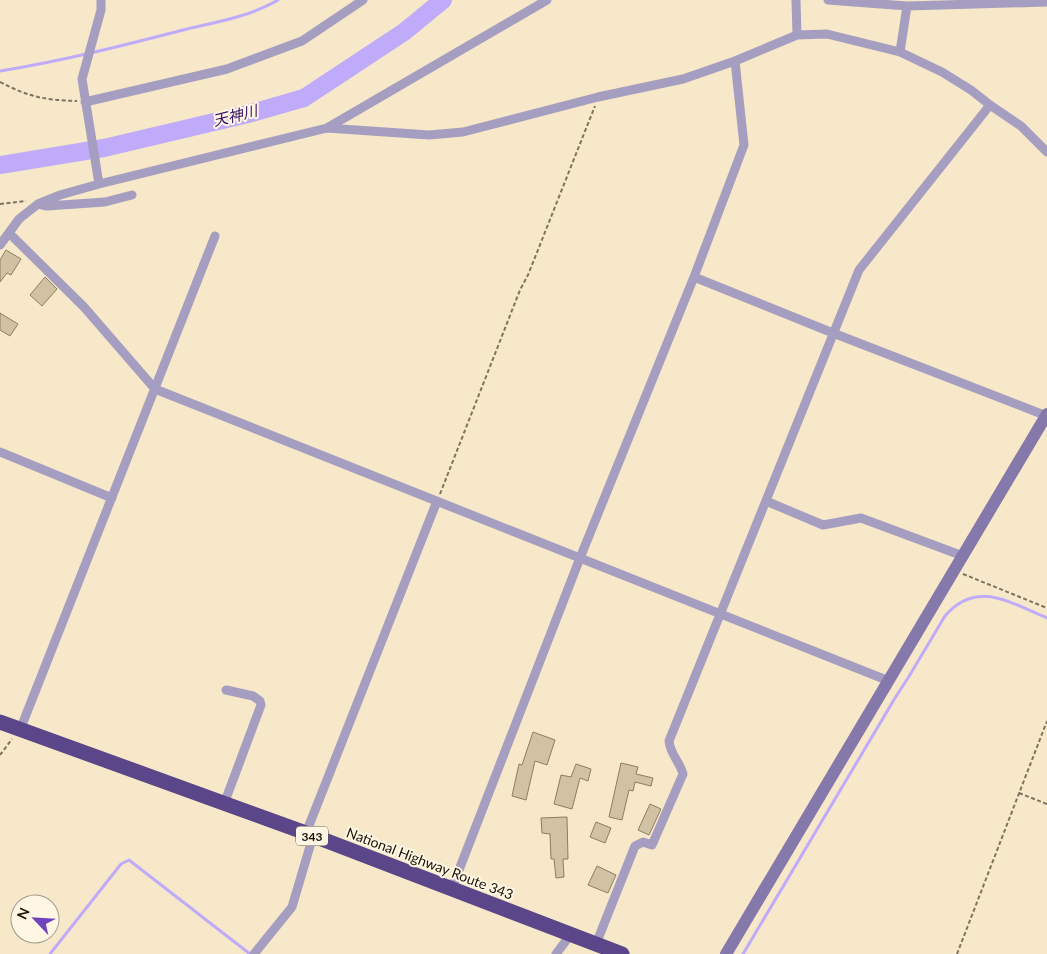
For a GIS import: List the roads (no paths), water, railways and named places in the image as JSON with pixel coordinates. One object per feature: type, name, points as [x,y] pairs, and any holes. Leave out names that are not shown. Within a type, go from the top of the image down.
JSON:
[{"type":"highway","name":"National Highway Route 343","points":[[0,722],[452,888],[622,954]]},
{"type":"street","points":[[99,184],[82,79],[101,10],[101,0]]},
{"type":"street","points":[[85,102],[226,69],[302,41],[363,0]]},
{"type":"street","points":[[0,245],[19,219],[38,204],[60,195],[327,128],[547,0]]},
{"type":"street","points":[[796,0],[797,35]]},
{"type":"street","points":[[828,0],[908,6],[1041,2]]},
{"type":"street","points":[[900,52],[908,6]]},
{"type":"street","points":[[327,128],[429,136],[463,132],[598,97],[682,79],[735,61],[797,35],[827,34],[900,52],[942,72],[1022,126],[1047,152]]},
{"type":"street","points":[[452,888],[580,558],[694,277],[744,145],[735,61]]},
{"type":"street","points":[[596,944],[635,846],[643,842],[652,845],[683,774],[681,764],[670,749],[669,741],[859,270],[990,105]]},
{"type":"street","points":[[38,204],[47,206],[105,202],[132,195]]},
{"type":"street","points":[[9,232],[84,307],[156,389],[889,681]]},
{"type":"street","points":[[20,730],[215,236]]},
{"type":"street","points":[[694,277],[833,333],[1047,415],[726,954]]},
{"type":"street","points":[[0,452],[112,498]]},
{"type":"street","points":[[255,953],[292,907],[309,835],[437,501]]},
{"type":"street","points":[[766,501],[823,525],[861,518],[963,556]]},
{"type":"street","points":[[224,804],[261,705],[260,701],[254,696],[226,690]]},
{"type":"street","points":[[556,954],[571,934]]},
{"type":"waterway","points":[[0,71],[71,58],[222,21],[268,6],[278,0]]},
{"type":"waterway","name":"天神川","points":[[0,165],[104,148],[248,114],[304,98],[404,32],[443,0]]},
{"type":"waterway","points":[[743,954],[945,616],[957,605],[981,596],[1007,601],[1047,618]]},
{"type":"waterway","points":[[50,954],[121,864],[129,860],[250,954]]}]
